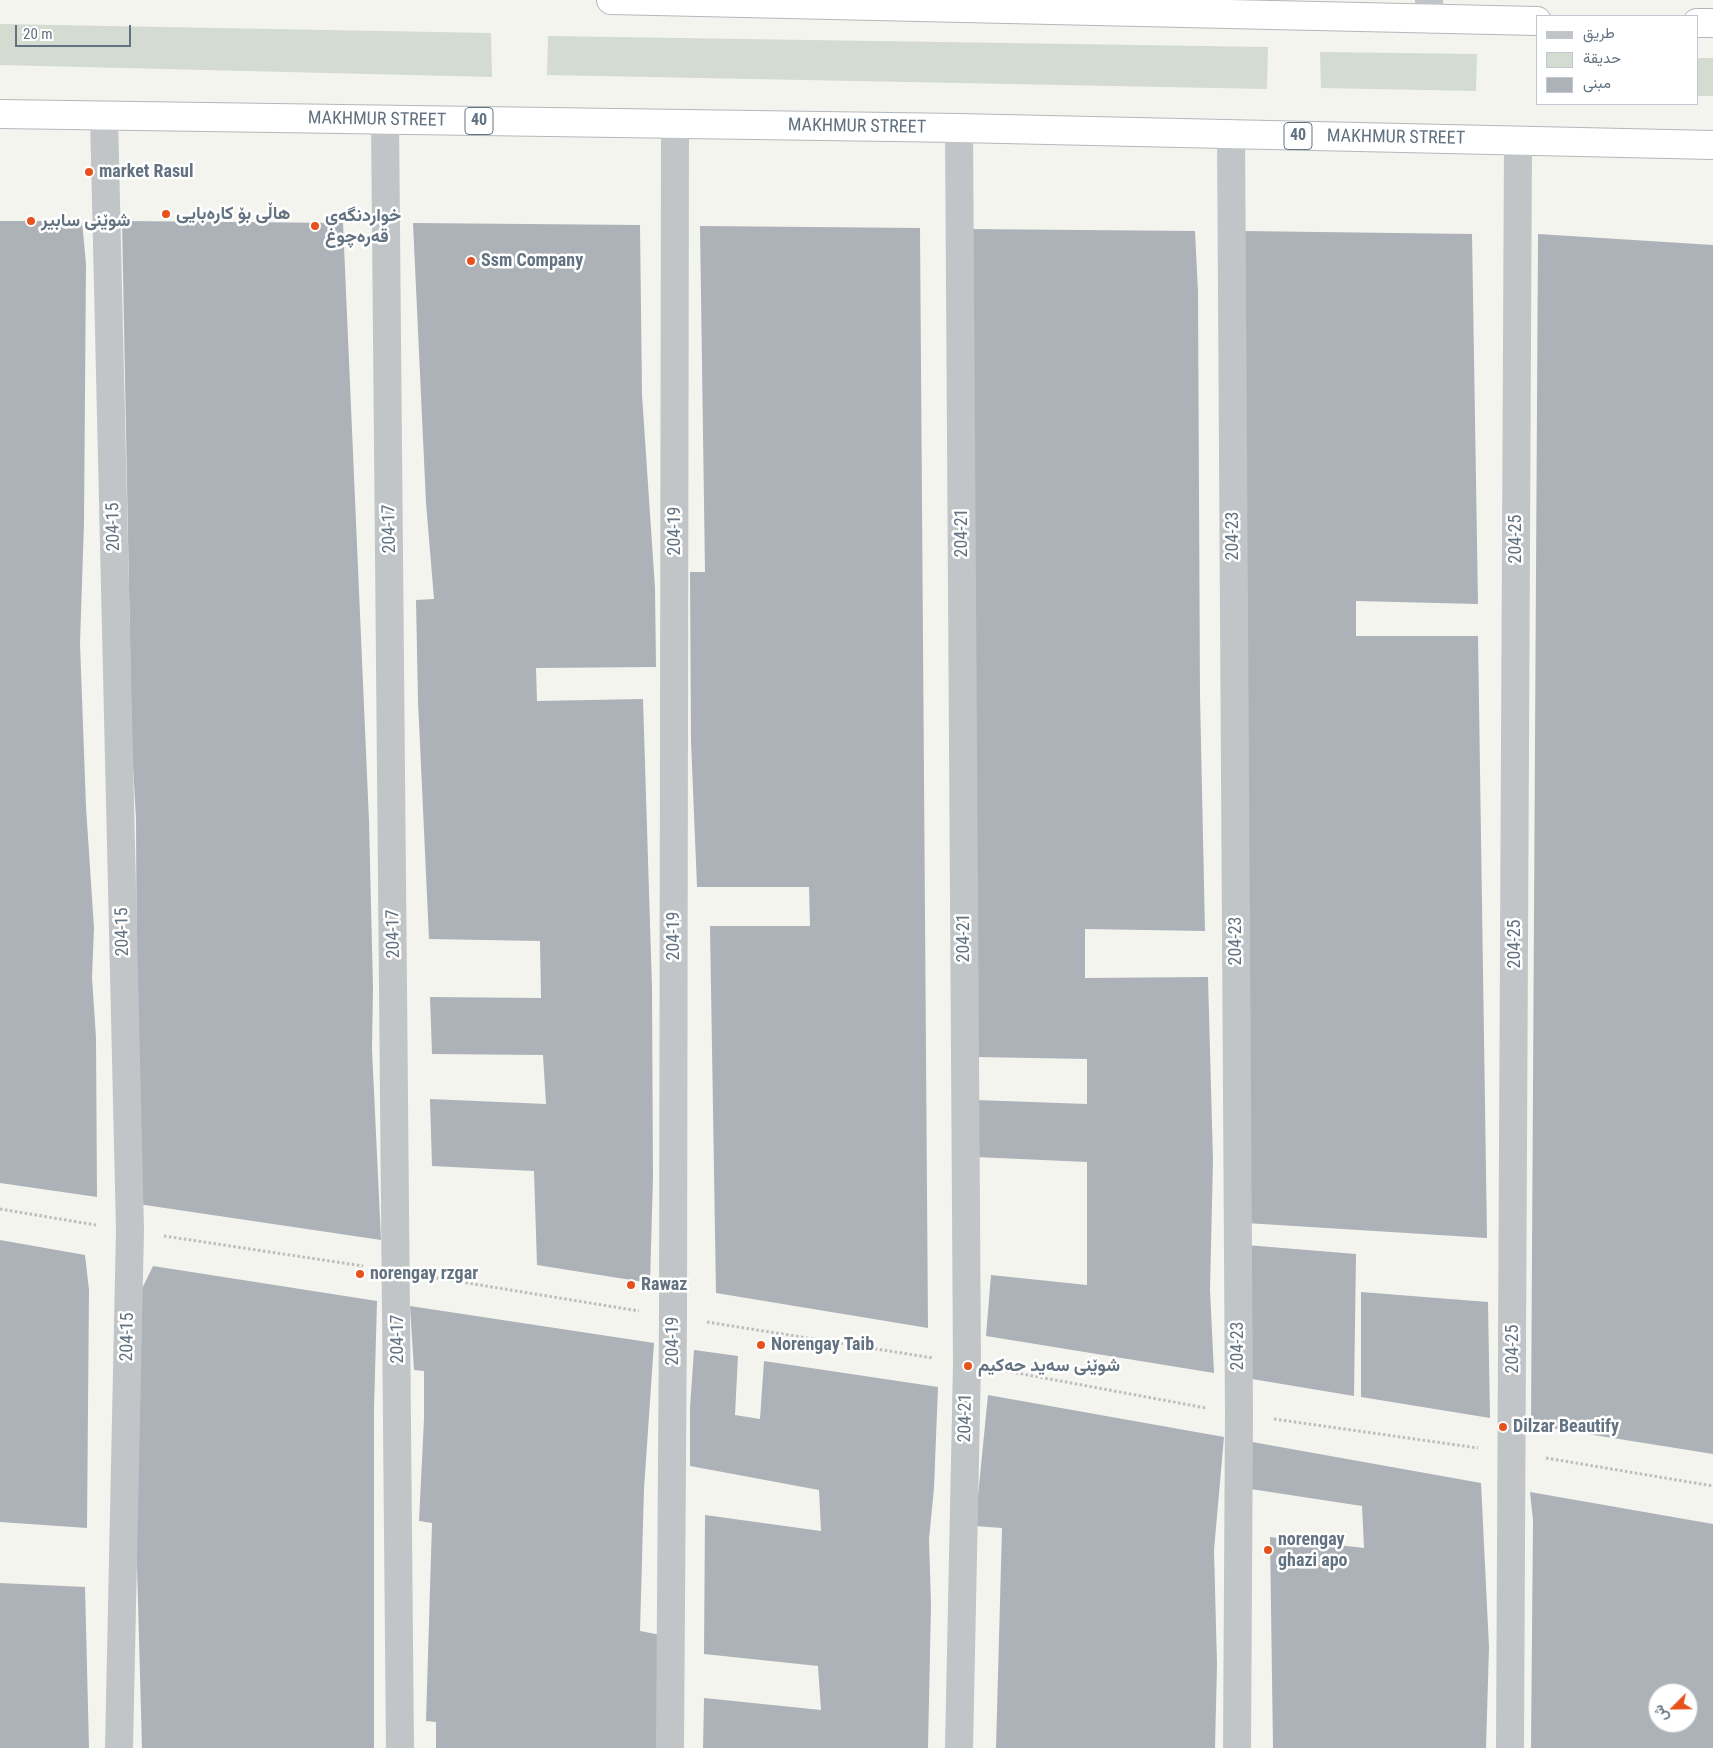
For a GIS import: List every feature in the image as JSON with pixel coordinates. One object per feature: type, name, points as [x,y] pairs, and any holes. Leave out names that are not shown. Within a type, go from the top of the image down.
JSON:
[{"type":"highway","points":[[611,0],[1429,9],[1536,21]]},
{"type":"highway","points":[[1698,23],[1713,23]]},
{"type":"highway","name":"MAKHMUR STREET","points":[[0,114],[958,128],[1713,145]]},
{"type":"street","name":"204-15","points":[[104,116],[130,1230],[119,1748]]},
{"type":"street","name":"204-17","points":[[385,120],[400,1748]]},
{"type":"street","name":"204-19","points":[[670,1748],[673,1316],[675,124]]},
{"type":"street","name":"204-21","points":[[958,128],[967,1364],[959,1748]]},
{"type":"street","name":"204-23","points":[[1231,134],[1239,1414],[1237,1748]]},
{"type":"street","name":"204-25","points":[[1510,1748],[1518,141]]},
{"type":"path","points":[[0,1209],[967,1364],[1239,1414],[1512,1452],[1713,1486]]},
{"type":"green space","points":[[0,24],[491,33],[492,77],[0,65]]},
{"type":"green space","points":[[548,36],[1268,47],[1267,89],[547,75]]},
{"type":"green space","points":[[1320,52],[1477,54],[1476,91],[1321,88]]},
{"type":"green space","points":[[1698,58],[1713,58],[1713,96],[1698,96]]},
{"type":"building","points":[[0,221],[82,221],[86,264],[84,523],[80,643],[86,807],[94,928],[92,977],[96,1038],[97,1197],[0,1183]]},
{"type":"building","points":[[122,221],[343,223],[369,821],[373,988],[372,1049],[381,1240],[138,1204],[136,819],[132,749]]},
{"type":"building","points":[[413,223],[640,225],[642,395],[655,588],[656,667],[536,668],[537,701],[643,699],[652,988],[653,1177],[650,1283],[537,1265],[534,1171],[432,1166],[430,1099],[546,1104],[543,1055],[432,1054],[430,997],[541,998],[540,941],[429,939],[418,701],[416,600],[434,599],[426,503]]},
{"type":"building","points":[[700,226],[920,228],[928,1328],[716,1293],[710,926],[810,926],[809,887],[697,887],[691,741],[690,572],[705,572]]},
{"type":"building","points":[[967,229],[1195,231],[1198,292],[1200,696],[1205,931],[1085,929],[1085,978],[1208,977],[1213,1161],[1210,1290],[1214,1373],[986,1336],[991,1275],[1087,1285],[1087,1162],[976,1157],[976,1100],[1087,1104],[1087,1059],[976,1057]]},
{"type":"building","points":[[1242,231],[1472,234],[1478,604],[1356,601],[1356,636],[1478,636],[1487,1238],[1246,1223]]},
{"type":"building","points":[[1538,234],[1713,245],[1713,1454],[1531,1425]]},
{"type":"building","points":[[0,1240],[85,1255],[89,1290],[87,1528],[0,1522]]},
{"type":"building","points":[[1246,1245],[1356,1254],[1354,1396],[1246,1378]]},
{"type":"building","points":[[153,1266],[377,1301],[374,1409],[374,1748],[142,1748],[137,1566],[136,1301]]},
{"type":"building","points":[[1361,1292],[1488,1302],[1490,1418],[1361,1397]]},
{"type":"building","points":[[410,1306],[654,1343],[644,1489],[640,1631],[661,1635],[658,1748],[436,1748],[436,1722],[426,1721],[432,1523],[419,1521],[424,1419],[424,1371],[414,1370]]},
{"type":"building","points":[[694,1350],[738,1356],[735,1415],[760,1419],[764,1361],[938,1387],[934,1488],[929,1539],[931,1605],[928,1748],[703,1748],[704,1698],[821,1710],[818,1666],[704,1654],[705,1515],[821,1531],[819,1490],[690,1466],[690,1407]]},
{"type":"building","points":[[988,1395],[1224,1437],[1214,1550],[1217,1664],[1215,1748],[996,1748],[1002,1528],[975,1526]]},
{"type":"building","points":[[1241,1440],[1481,1483],[1489,1647],[1486,1748],[1273,1748],[1270,1537],[1364,1548],[1362,1506],[1244,1488]]},
{"type":"building","points":[[1530,1492],[1713,1524],[1713,1748],[1531,1748],[1533,1520]]},
{"type":"building","points":[[0,1583],[85,1587],[89,1748],[0,1748]]},
{"type":"place","name":"market Rasul","points":[[89,172]]},
{"type":"place","name":"هاڵی بۆ کارەبایی","points":[[166,214]]},
{"type":"place","name":"شوێنی سابیر","points":[[31,221]]},
{"type":"place","name":"خواردنگەی قەرەچوغ","points":[[315,226]]},
{"type":"place","name":"Ssm Company","points":[[471,261]]},
{"type":"place","name":"norengay rzgar","points":[[360,1274]]},
{"type":"place","name":"Rawaz","points":[[631,1285]]},
{"type":"place","name":"Norengay Taib","points":[[761,1345]]},
{"type":"place","name":"شوێنی سەید حەکیم","points":[[968,1366]]},
{"type":"place","name":"Dilzar Beautify","points":[[1503,1427]]},
{"type":"place","name":"norengay ghazi apo","points":[[1268,1550]]}]
